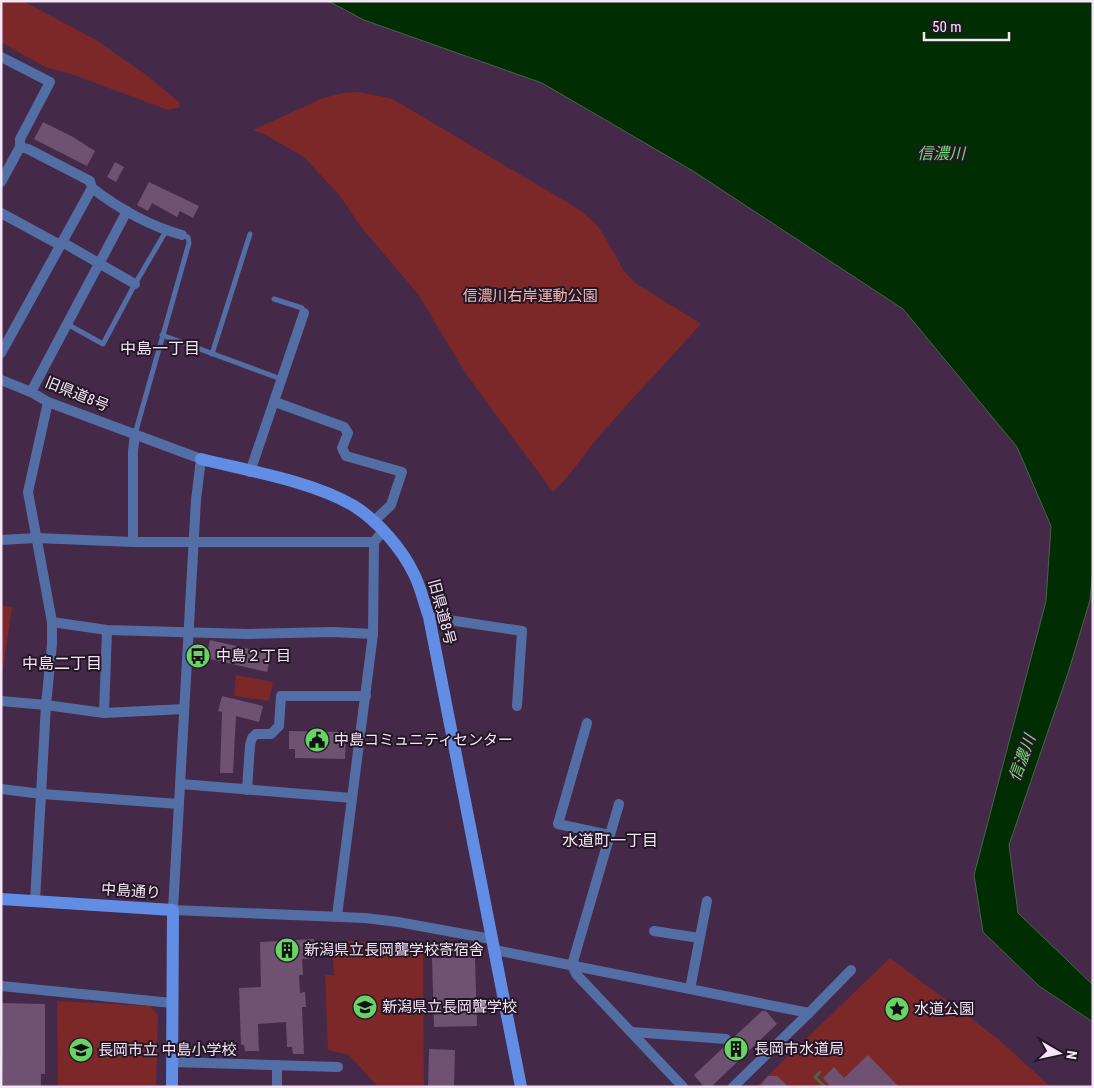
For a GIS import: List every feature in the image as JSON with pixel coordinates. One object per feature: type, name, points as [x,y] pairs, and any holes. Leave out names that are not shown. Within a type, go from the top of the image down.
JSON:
[{"type":"street","points":[[1,57],[50,82],[20,139],[20,147],[1,182]]},
{"type":"street","points":[[20,147],[28,149],[90,181],[92,188],[127,211],[166,231],[182,235]]},
{"type":"street","points":[[1,353],[92,188]]},
{"type":"street","points":[[31,392],[127,211]]},
{"type":"street","points":[[1,213],[100,263],[135,284]]},
{"type":"street","points":[[250,472],[304,313]]},
{"type":"street","name":"旧県道8号","points":[[1,380],[31,392],[48,402],[201,460],[323,492],[363,512],[383,531],[404,558],[414,573],[429,618],[521,1087]]},
{"type":"street","points":[[35,901],[52,622],[28,492],[48,402]]},
{"type":"street","points":[[275,402],[344,427],[348,433],[342,448],[346,456],[402,472],[391,506],[373,522]]},
{"type":"street","points":[[133,542],[133,451],[135,434]]},
{"type":"street","points":[[201,460],[196,500],[173,910],[337,916],[398,922],[572,965],[809,1013]]},
{"type":"street","points":[[337,916],[373,634],[374,542],[383,531]]},
{"type":"street","points":[[1,540],[36,538],[133,542],[374,542]]},
{"type":"street","points":[[429,618],[522,631],[517,706]]},
{"type":"street","points":[[52,622],[107,630],[248,634],[333,632],[373,634]]},
{"type":"street","points":[[104,713],[107,630]]},
{"type":"street","points":[[247,790],[252,738],[256,734],[270,734],[279,726],[281,696],[366,696]]},
{"type":"street","points":[[1,701],[104,713],[184,710]]},
{"type":"street","points":[[587,723],[558,824],[609,836]]},
{"type":"street","points":[[181,784],[352,798]]},
{"type":"street","points":[[1,789],[42,794],[179,804]]},
{"type":"street","points":[[619,804],[572,965],[576,974],[683,1087]]},
{"type":"street","name":"中島通り","points":[[1,899],[173,910],[172,1087]]},
{"type":"street","points":[[690,989],[707,901]]},
{"type":"street","points":[[654,931],[699,938]]},
{"type":"street","points":[[733,1087],[851,970]]},
{"type":"street","points":[[1,986],[172,1004]]},
{"type":"street","points":[[632,1032],[726,1038]]},
{"type":"street","points":[[172,1062],[338,1066]]},
{"type":"street","points":[[277,1065],[277,1087]]},
{"type":"lane","points":[[67,324],[103,344],[166,231]]},
{"type":"lane","points":[[212,354],[250,234]]},
{"type":"lane","points":[[135,434],[189,243],[188,237],[182,235]]},
{"type":"lane","points":[[274,299],[302,308],[304,313]]},
{"type":"lane","points":[[162,336],[282,379]]},
{"type":"green space","points":[[1,1],[23,1],[96,40],[145,74],[179,102],[180,107],[168,110],[74,75],[45,67],[1,42]]},
{"type":"green space","name":"信濃川右岸運動公園","points":[[358,92],[390,98],[580,210],[598,226],[624,271],[635,283],[700,323],[602,433],[553,492],[466,374],[418,294],[361,227],[340,196],[304,157],[264,134],[253,130],[323,98],[343,93]]},
{"type":"green space","points":[[1,606],[12,607],[1,683]]},
{"type":"green space","points":[[236,675],[273,682],[269,701],[234,696]]},
{"type":"green space","points":[[332,941],[358,941],[423,952],[424,1087],[378,1087],[349,1055],[328,1050],[325,975],[334,975]]},
{"type":"green space","name":"水道公園","points":[[890,958],[997,1038],[1051,1087],[756,1087]]},
{"type":"green space","points":[[57,1001],[150,1006],[158,1015],[156,1087],[58,1087]]},
{"type":"water","name":"信濃川","points":[[328,1],[1093,1],[1093,568],[1090,600],[1069,670],[1009,845],[1018,913],[1093,985],[1093,1022],[1039,986],[983,932],[974,875],[1046,601],[1051,526],[1017,447],[903,309],[693,171],[542,83],[364,20]]},
{"type":"building","points":[[43,122],[73,137],[95,151],[87,166],[34,139]]},
{"type":"building","points":[[115,162],[124,167],[116,182],[107,177]]},
{"type":"building","points":[[149,182],[199,206],[193,218],[180,211],[177,217],[152,203],[148,211],[137,205]]},
{"type":"building","points":[[210,640],[271,654],[267,672],[206,658]]},
{"type":"building","points":[[222,696],[263,706],[259,722],[236,716],[233,773],[220,773],[222,712],[218,711]]},
{"type":"building","name":"中島コミュニティセンター","points":[[289,731],[346,732],[345,759],[295,758],[295,749],[289,749]]},
{"type":"building","points":[[314,939],[315,958],[302,959],[303,975],[299,975],[300,993],[305,992],[306,1007],[302,1007],[304,1054],[293,1054],[292,1047],[287,1047],[286,1022],[258,1024],[259,1051],[245,1051],[244,1045],[241,1045],[239,988],[261,987],[260,942]]},
{"type":"building","points":[[475,957],[477,1026],[434,1027],[432,958]]},
{"type":"building","points":[[1,1003],[45,1004],[45,1074],[41,1074],[41,1087],[3,1087]]},
{"type":"building","name":"長岡市水道局","points":[[762,1011],[766,1011],[777,1024],[711,1087],[704,1087],[694,1075],[725,1046],[731,1043],[733,1038]]},
{"type":"building","points":[[429,1049],[455,1050],[454,1087],[428,1087]]},
{"type":"building","points":[[868,1055],[899,1087],[831,1087],[823,1078],[834,1067],[844,1078]]},
{"type":"building","points":[[768,1076],[777,1076],[789,1087],[759,1087]]},
{"type":"waterway","points":[[820,1072],[815,1077],[825,1087]]},
{"type":"place","name":"中島２丁目","points":[[198,656]]},
{"type":"place","name":"中島コミュニティセンター","points":[[317,740]]},
{"type":"place","name":"新潟県立長岡聾学校寄宿舎","points":[[287,950]]},
{"type":"place","name":"新潟県立長岡聾学校","points":[[365,1007]]},
{"type":"place","name":"水道公園","points":[[897,1009]]},
{"type":"place","name":"長岡市水道局","points":[[736,1049]]},
{"type":"place","name":"長岡市立 中島小学校","points":[[81,1050]]},
{"type":"district","name":"中島一丁目","points":[[160,348]]},
{"type":"district","name":"中島二丁目","points":[[62,663]]},
{"type":"district","name":"水道町一丁目","points":[[610,840]]}]
